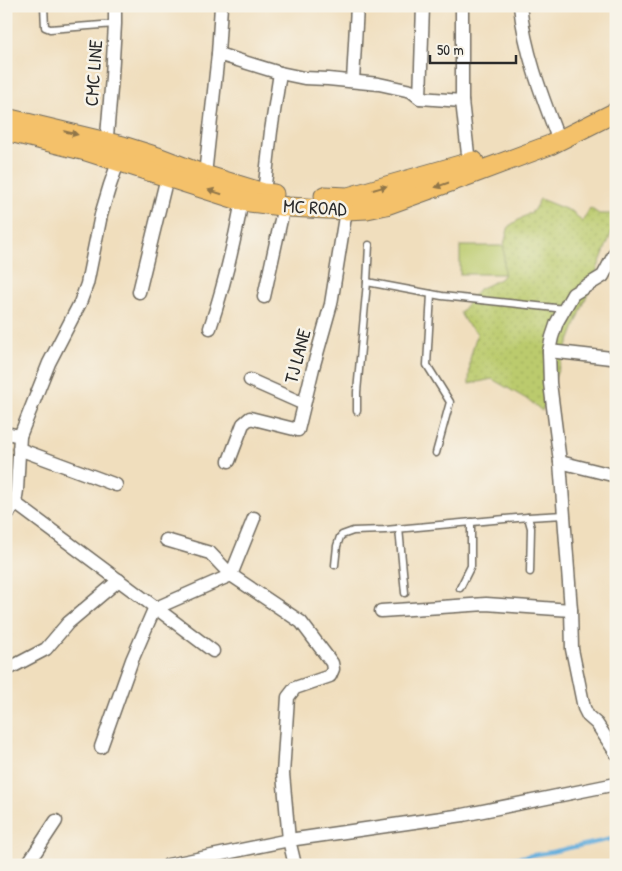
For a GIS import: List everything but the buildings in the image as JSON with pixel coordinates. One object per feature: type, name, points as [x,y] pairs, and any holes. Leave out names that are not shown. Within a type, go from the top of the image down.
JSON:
[{"type":"main road","name":"MC ROAD","points":[[6,118],[114,152],[167,177],[242,201],[284,206],[347,203],[556,133],[616,102]]},
{"type":"main road","name":"MC ROAD","points":[[6,131],[86,151],[158,156],[205,175],[264,193],[347,203],[368,209],[386,205],[550,145],[616,112]]},
{"type":"street","name":"CMC LINE","points":[[15,503],[20,442],[49,363],[80,303],[87,284],[110,185],[114,152],[115,6]]},
{"type":"street","points":[[205,175],[218,54],[221,6]]},
{"type":"street","points":[[353,81],[357,6]]},
{"type":"street","points":[[420,98],[423,6]]},
{"type":"street","points":[[462,6],[462,101],[469,163]]},
{"type":"street","points":[[520,6],[522,26],[537,84],[556,133]]},
{"type":"street","points":[[218,54],[280,73],[304,78],[379,84],[411,91],[420,98],[462,101]]},
{"type":"street","points":[[264,193],[280,73]]},
{"type":"street","points":[[138,292],[167,177]]},
{"type":"street","points":[[210,328],[233,249],[242,201]]},
{"type":"street","name":"TJ LANE","points":[[229,461],[245,421],[250,418],[298,430],[312,368],[331,304],[347,203]]},
{"type":"street","points":[[264,297],[284,206]]},
{"type":"street","points":[[616,251],[603,276],[573,294],[557,322],[550,351],[550,383],[560,462],[572,649],[584,708],[616,753]]},
{"type":"street","points":[[550,351],[612,358]]},
{"type":"street","points":[[250,380],[304,404]]},
{"type":"street","points":[[6,433],[20,442],[116,484]]},
{"type":"street","points":[[560,462],[616,476]]},
{"type":"street","points":[[6,517],[15,503],[213,652]]},
{"type":"street","points":[[101,747],[132,660],[156,608],[231,575],[254,518]]},
{"type":"street","points":[[166,540],[210,553],[231,575],[300,622],[332,663],[333,669],[330,676],[295,688],[288,697],[283,774],[290,840],[295,865]]},
{"type":"street","points":[[6,670],[46,648],[68,623],[119,580]]},
{"type":"street","points":[[381,610],[486,604],[571,610]]},
{"type":"street","points":[[168,865],[290,840],[463,815],[616,784]]},
{"type":"street","points":[[27,865],[56,821]]},
{"type":"lane","points":[[44,6],[45,27],[50,29],[115,24]]},
{"type":"lane","points":[[357,410],[356,392],[369,244]]},
{"type":"lane","points":[[367,282],[431,294],[565,309]]},
{"type":"lane","points":[[431,294],[427,365],[450,402],[436,453]]},
{"type":"lane","points":[[336,565],[339,538],[353,531],[564,515]]},
{"type":"lane","points":[[528,517],[531,528],[530,572]]},
{"type":"lane","points":[[460,588],[472,566],[471,522]]},
{"type":"lane","points":[[399,528],[404,593]]},
{"type":"green space","points":[[540,199],[573,212],[582,222],[590,208],[599,214],[616,214],[616,221],[542,411],[530,401],[492,379],[469,384],[470,359],[477,333],[466,323],[460,313],[479,289],[500,279],[504,274],[504,244],[509,226],[533,211]]},
{"type":"green space","points":[[460,246],[504,246],[504,274],[460,274]]},
{"type":"waterway","points":[[473,865],[551,852],[616,838]]}]
